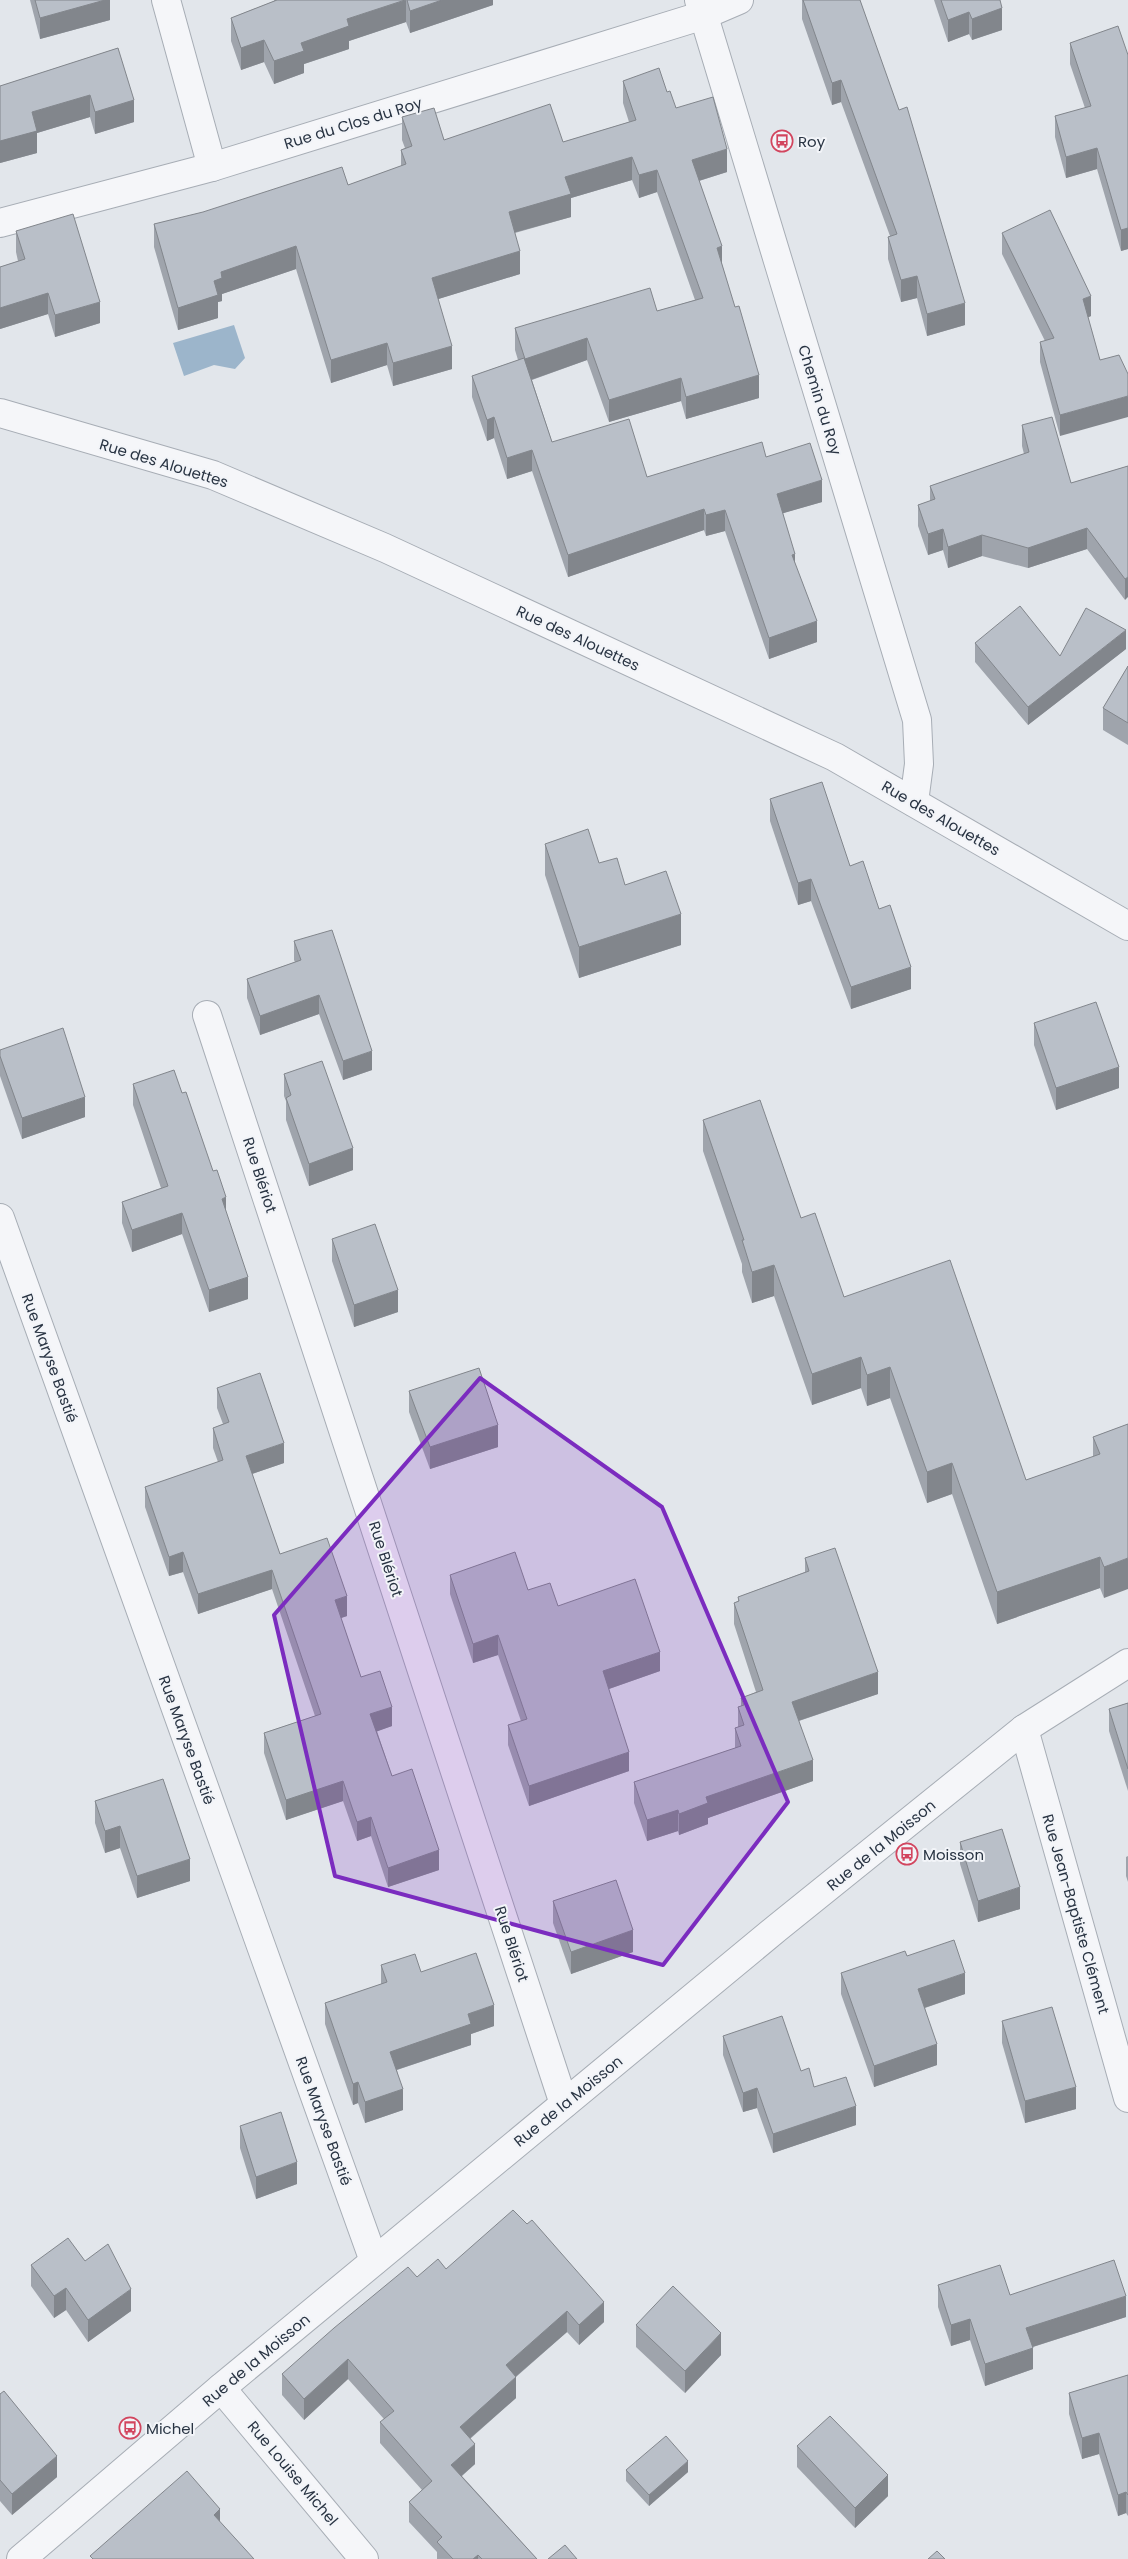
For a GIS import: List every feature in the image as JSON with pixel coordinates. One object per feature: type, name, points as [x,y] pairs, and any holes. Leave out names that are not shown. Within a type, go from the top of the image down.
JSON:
[{"type":"street","points":[[166,0],[212,167]]},
{"type":"street","name":"Rue du Clos du Roy","points":[[0,223],[212,167],[702,7],[739,0]]},
{"type":"street","name":"Chemin du Roy","points":[[702,7],[917,720],[919,764],[914,802]]},
{"type":"street","name":"Rue des Alouettes","points":[[0,413],[213,475],[385,548],[835,757],[1128,926]]},
{"type":"street","name":"Rue Blériot","points":[[207,1015],[564,2104]]},
{"type":"street","name":"Rue Maryse Bastié","points":[[0,1218],[374,2261]]},
{"type":"street","name":"Rue de la Moisson","points":[[21,2559],[221,2388],[776,1928],[1024,1728],[1128,1663]]},
{"type":"street","name":"Rue Jean-Baptiste Clément","points":[[1024,1728],[1128,2098]]},
{"type":"street","name":"Rue Louise Michel","points":[[221,2388],[364,2559]]},
{"type":"highlighted area","points":[[480,1378],[662,1507],[788,1802],[663,1965],[335,1876],[274,1615]]},
{"type":"water","points":[[234,325],[245,358],[235,369],[214,365],[184,376],[173,343]]},
{"type":"building","points":[[35,0],[105,0],[40,18]]},
{"type":"building","points":[[277,0],[405,0],[347,19],[349,26],[301,43],[304,51],[274,61],[264,40],[241,48],[231,18]]},
{"type":"building","points":[[407,0],[442,0],[410,11]]},
{"type":"building","points":[[803,0],[860,0],[899,110],[907,107],[965,303],[927,314],[917,276],[901,280],[888,237],[897,234],[841,80],[832,83]]},
{"type":"building","points":[[941,0],[1000,0],[1002,8],[972,19],[969,12],[948,20]]},
{"type":"building","points":[[1118,26],[1128,55],[1128,228],[1121,230],[1097,148],[1066,157],[1055,116],[1091,106],[1070,43]]},
{"type":"building","points":[[118,48],[134,100],[95,112],[90,95],[32,112],[37,131],[0,141],[0,86]]},
{"type":"building","points":[[659,68],[667,92],[670,91],[676,108],[713,97],[727,149],[692,160],[722,246],[717,248],[735,307],[739,306],[759,375],[686,397],[681,378],[609,400],[587,338],[525,359],[515,328],[650,288],[657,311],[703,298],[657,170],[639,175],[632,157],[565,177],[571,194],[509,212],[520,251],[432,278],[452,346],[393,363],[387,343],[331,360],[296,246],[221,272],[222,278],[214,281],[218,295],[178,308],[154,224],[203,212],[342,167],[348,185],[406,164],[401,150],[412,146],[402,117],[434,108],[444,140],[550,104],[563,142],[636,120],[623,81]]},
{"type":"building","points":[[1050,210],[1091,296],[1083,299],[1100,360],[1119,355],[1128,374],[1128,396],[1060,415],[1040,342],[1054,338],[1002,233]]},
{"type":"building","points":[[73,214],[100,302],[55,315],[48,293],[0,308],[0,267],[25,259],[16,231]]},
{"type":"building","points":[[524,358],[552,442],[629,419],[647,477],[762,442],[766,457],[810,443],[822,480],[777,494],[795,554],[792,555],[817,621],[769,638],[725,510],[706,515],[704,509],[568,555],[532,450],[507,458],[494,417],[487,420],[472,376]]},
{"type":"building","points":[[1052,417],[1071,483],[1128,466],[1128,577],[1125,579],[1087,528],[1028,548],[982,535],[948,547],[943,529],[928,534],[918,505],[935,499],[930,486],[1029,452],[1022,425]]},
{"type":"building","points":[[1020,606],[1060,656],[1086,608],[1126,630],[1028,707],[975,643]]},
{"type":"building","points":[[1128,666],[1128,723],[1103,708]]},
{"type":"building","points":[[822,782],[850,866],[863,861],[879,909],[890,905],[911,967],[851,987],[811,879],[798,883],[770,799]]},
{"type":"building","points":[[588,829],[599,863],[617,858],[625,885],[666,871],[681,914],[579,947],[545,844]]},
{"type":"building","points":[[332,930],[372,1051],[343,1061],[319,995],[260,1016],[247,979],[301,960],[294,941]]},
{"type":"building","points":[[1096,1002],[1119,1067],[1056,1088],[1034,1023]]},
{"type":"building","points":[[63,1028],[85,1097],[22,1118],[0,1056],[0,1050]]},
{"type":"building","points":[[322,1061],[353,1148],[309,1164],[286,1098],[291,1095],[284,1074]]},
{"type":"building","points":[[174,1070],[182,1093],[186,1092],[213,1171],[217,1170],[226,1197],[222,1199],[248,1277],[209,1290],[182,1213],[132,1230],[122,1202],[168,1186],[133,1084]]},
{"type":"building","points":[[760,1100],[801,1218],[815,1213],[844,1297],[950,1260],[1026,1480],[1100,1454],[1093,1437],[1128,1424],[1128,1558],[1104,1567],[1100,1557],[997,1592],[952,1463],[927,1472],[890,1367],[867,1375],[861,1357],[812,1374],[774,1265],[752,1272],[742,1240],[744,1240],[703,1120]]},
{"type":"building","points":[[375,1224],[398,1290],[354,1305],[332,1239]]},
{"type":"building","points":[[479,1368],[498,1425],[430,1447],[409,1391]]},
{"type":"building","points":[[260,1373],[284,1443],[246,1456],[280,1554],[327,1538],[347,1596],[335,1600],[361,1677],[380,1671],[392,1707],[370,1714],[392,1776],[412,1769],[439,1850],[388,1868],[371,1817],[357,1822],[343,1781],[286,1800],[264,1733],[321,1714],[272,1570],[198,1594],[183,1552],[169,1557],[145,1487],[223,1460],[213,1428],[229,1422],[217,1388]]},
{"type":"building","points":[[835,1548],[878,1672],[792,1702],[813,1760],[706,1797],[708,1803],[679,1814],[678,1810],[647,1820],[634,1782],[741,1746],[735,1728],[744,1725],[738,1707],[744,1705],[741,1698],[763,1690],[734,1603],[739,1601],[738,1597],[809,1571],[805,1558]]},
{"type":"building","points":[[515,1552],[528,1590],[550,1583],[558,1606],[635,1579],[660,1652],[603,1671],[629,1752],[529,1786],[508,1725],[527,1719],[498,1635],[473,1644],[450,1575]]},
{"type":"building","points":[[1128,1703],[1128,1769],[1109,1709]]},
{"type":"building","points":[[163,1779],[190,1859],[137,1876],[120,1826],[105,1831],[95,1801]]},
{"type":"building","points":[[1002,1829],[1020,1887],[978,1901],[960,1842]]},
{"type":"building","points":[[616,1880],[633,1930],[571,1952],[553,1901]]},
{"type":"building","points":[[954,1940],[965,1973],[918,1989],[937,2044],[874,2066],[841,1973],[905,1951],[907,1956]]},
{"type":"building","points":[[476,1953],[494,2005],[468,2014],[471,2024],[390,2052],[403,2089],[365,2102],[358,2082],[353,2084],[325,2003],[387,1982],[381,1965],[415,1954],[421,1972]]},
{"type":"building","points":[[1052,2007],[1076,2087],[1025,2101],[1002,2021]]},
{"type":"building","points":[[782,2016],[801,2071],[809,2068],[814,2087],[846,2077],[856,2106],[773,2134],[757,2088],[743,2093],[723,2036]]},
{"type":"building","points":[[281,2112],[297,2162],[256,2177],[240,2126]]},
{"type":"building","points":[[513,2210],[527,2224],[532,2220],[604,2302],[579,2325],[567,2311],[506,2365],[516,2377],[460,2427],[475,2444],[451,2465],[537,2559],[482,2559],[478,2555],[473,2559],[453,2559],[437,2542],[442,2537],[409,2502],[432,2481],[380,2422],[394,2411],[348,2359],[304,2399],[282,2374],[408,2267],[417,2277],[438,2259],[446,2269]]},
{"type":"building","points":[[68,2238],[85,2261],[108,2244],[131,2289],[88,2320],[66,2288],[54,2296],[31,2265]]},
{"type":"building","points":[[1114,2260],[1126,2296],[1026,2328],[1033,2348],[985,2364],[970,2319],[951,2325],[938,2285],[1000,2265],[1010,2295]]},
{"type":"building","points":[[673,2286],[721,2333],[685,2371],[636,2325]]},
{"type":"building","points":[[1128,2375],[1128,2495],[1126,2492],[1118,2495],[1099,2433],[1082,2438],[1069,2393]]},
{"type":"building","points":[[4,2391],[57,2456],[12,2494],[0,2480],[0,2394]]},
{"type":"building","points":[[830,2416],[888,2475],[855,2508],[797,2446]]},
{"type":"building","points":[[666,2436],[688,2461],[649,2495],[626,2470]]},
{"type":"building","points":[[187,2471],[220,2509],[214,2515],[254,2559],[93,2559],[90,2556]]},
{"type":"building","points":[[565,2545],[577,2559],[548,2559]]},
{"type":"building","points":[[937,2551],[945,2559],[928,2559]]},
{"type":"place","name":"Roy","points":[[782,141]]},
{"type":"place","name":"Moisson","points":[[907,1854]]},
{"type":"place","name":"Michel","points":[[130,2428]]}]
